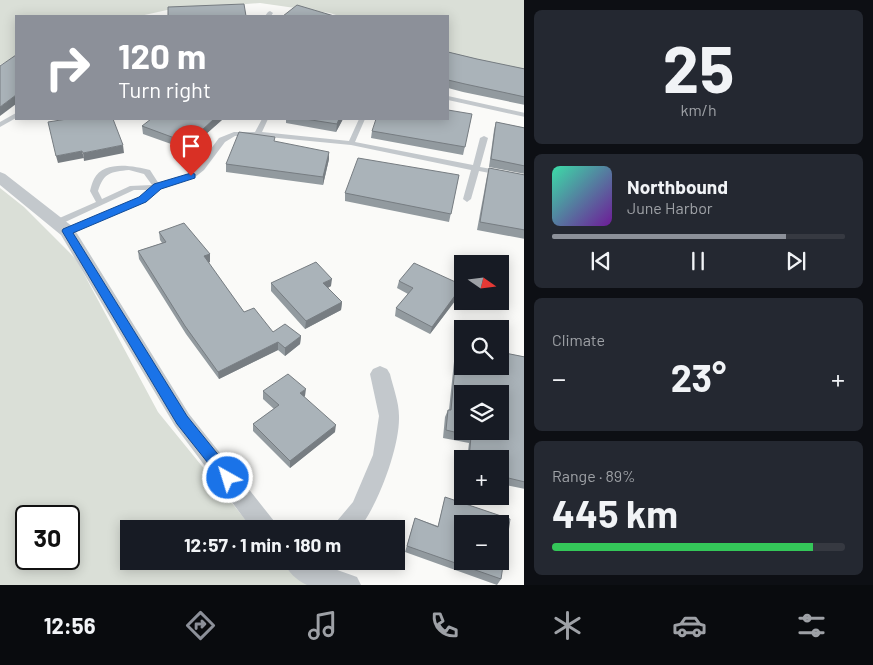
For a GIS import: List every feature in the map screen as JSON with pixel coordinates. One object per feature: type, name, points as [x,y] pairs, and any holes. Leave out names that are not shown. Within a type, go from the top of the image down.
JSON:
[{"type":"street","points":[[0,177],[62,227],[182,420],[259,520]]},
{"type":"street","points":[[353,520],[361,510],[383,455],[389,416],[380,374]]},
{"type":"street","points":[[318,570],[349,585]]},
{"type":"lane","points":[[449,98],[524,115]]},
{"type":"lane","points":[[0,125],[15,116]]},
{"type":"lane","points":[[258,134],[265,120]]},
{"type":"lane","points":[[351,143],[362,120]]},
{"type":"lane","points":[[62,227],[100,203],[133,188],[158,187],[191,176],[201,168],[214,149],[229,136],[258,134],[351,143],[505,174]]},
{"type":"lane","points":[[467,199],[484,138]]},
{"type":"lane","points":[[100,203],[94,191],[98,179],[109,170],[129,168],[147,172],[158,187]]},
{"type":"lane","points":[[62,227],[143,200],[158,187]]},
{"type":"shaded area","points":[[0,0],[524,0],[524,70],[449,54],[449,15],[336,15],[260,3],[167,10],[144,15],[15,15],[15,57],[0,65]]},
{"type":"shaded area","points":[[0,188],[24,207],[76,259],[158,412],[246,520],[120,520],[120,570],[302,570],[328,585],[0,585]]},
{"type":"building","points":[[244,4],[246,15],[168,15],[168,7]]},
{"type":"building","points":[[297,5],[331,15],[284,15]]},
{"type":"building","points":[[449,52],[524,69],[524,97],[449,80]]},
{"type":"building","points":[[15,56],[15,96],[0,107],[0,66]]},
{"type":"building","points":[[449,110],[472,114],[465,147],[372,131],[376,120],[449,120]]},
{"type":"building","points":[[61,120],[113,120],[123,145],[56,156],[48,122]]},
{"type":"building","points":[[150,120],[213,120],[188,143],[142,126]]},
{"type":"building","points":[[311,120],[339,120],[337,124]]},
{"type":"building","points":[[496,122],[524,128],[524,166],[491,159]]},
{"type":"building","points":[[239,132],[275,137],[274,141],[329,152],[323,177],[226,164]]},
{"type":"building","points":[[358,158],[459,175],[451,214],[345,193]]},
{"type":"building","points":[[489,168],[524,175],[524,230],[480,222]]},
{"type":"building","points":[[184,223],[210,254],[204,256],[244,312],[254,308],[273,332],[285,324],[301,336],[285,348],[278,342],[218,372],[185,326],[138,251],[166,242],[159,232]]},
{"type":"building","points":[[316,262],[332,279],[323,283],[342,302],[306,321],[271,283]]},
{"type":"building","points":[[414,263],[454,281],[454,297],[432,327],[396,308],[413,288],[399,281]]},
{"type":"building","points":[[509,354],[524,357],[524,482],[509,478],[509,450],[470,450],[471,440],[509,440],[509,385],[454,385],[454,432],[446,430],[448,410],[451,410],[454,375],[509,375]]},
{"type":"building","points":[[288,374],[306,389],[300,393],[336,425],[290,461],[253,424],[279,405],[263,391]]},
{"type":"building","points":[[445,497],[454,500],[454,505],[469,505],[498,515],[454,515],[454,562],[407,546],[415,518],[438,527]]},
{"type":"building","points":[[475,570],[502,570],[501,579]]},
{"type":"route","points":[[191,176],[158,187],[143,200],[67,231],[182,420],[228,478]]}]
